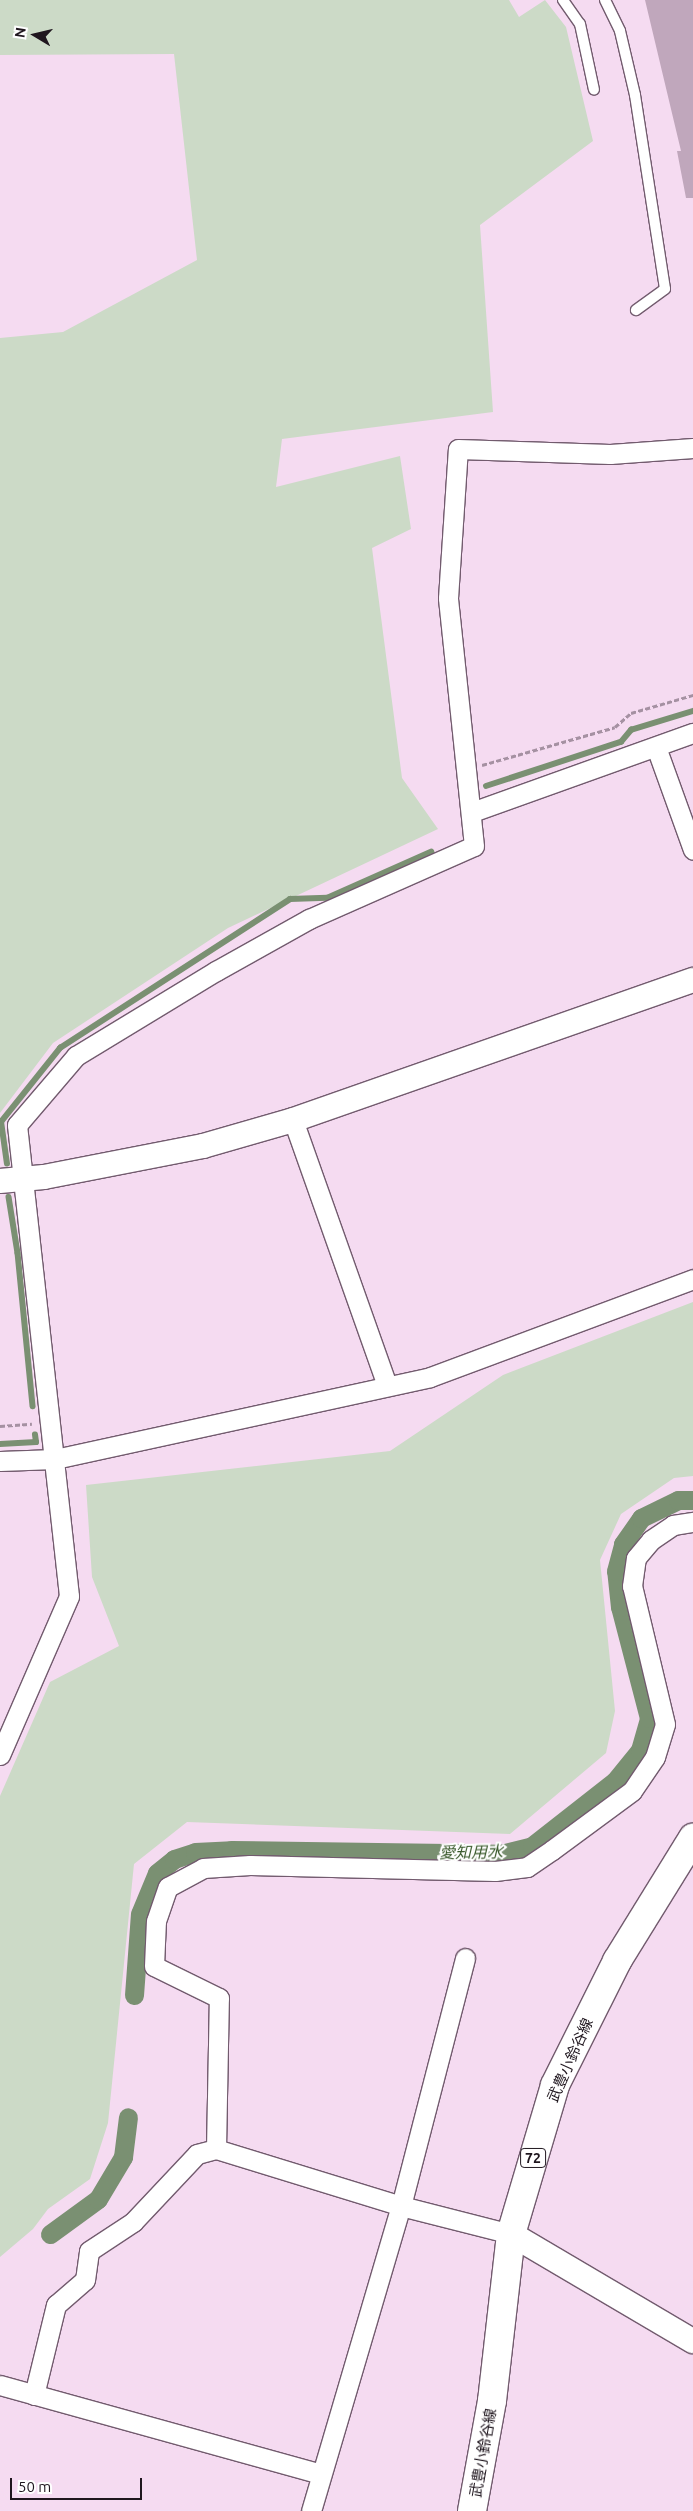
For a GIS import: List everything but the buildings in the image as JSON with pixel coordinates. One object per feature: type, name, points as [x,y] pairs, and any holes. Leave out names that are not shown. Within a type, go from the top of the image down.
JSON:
[{"type":"main road","name":"武豊小鈴谷線","points":[[472,2511],[492,2400],[511,2234],[555,2084],[616,1961],[693,1838]]},
{"type":"street","points":[[0,1754],[69,1596],[25,1180],[17,1125],[76,1056],[309,920],[474,846],[472,812],[448,598],[458,449],[610,454],[693,448]]},
{"type":"street","points":[[472,812],[693,733]]},
{"type":"street","points":[[656,746],[693,850]]},
{"type":"street","points":[[0,1181],[25,1180],[203,1146],[293,1120],[693,980]]},
{"type":"street","points":[[293,1120],[387,1386]]},
{"type":"street","points":[[0,1461],[55,1459],[430,1377],[693,1279]]},
{"type":"street","points":[[216,2150],[219,1998],[154,1966],[156,1921],[168,1887],[203,1868],[250,1866],[495,1871],[527,1867],[552,1850],[632,1790],[656,1757],[665,1724],[632,1586],[636,1558],[651,1540],[673,1525],[693,1522]]},
{"type":"street","points":[[311,2511],[401,2206],[465,1958]]},
{"type":"street","points":[[34,2395],[56,2305],[85,2280],[89,2251],[133,2222],[197,2154],[216,2150],[401,2206],[511,2234],[693,2342]]},
{"type":"street","points":[[0,2385],[321,2474]]},
{"type":"lane","points":[[563,0],[580,24],[594,90]]},
{"type":"lane","points":[[605,0],[620,31],[635,95],[665,289],[636,310]]},
{"type":"path","points":[[467,769],[615,727],[631,713],[693,696]]},
{"type":"path","points":[[0,1426],[51,1423]]},
{"type":"green space","points":[[0,0],[509,0],[519,17],[545,0],[566,27],[593,141],[480,225],[493,412],[282,439],[276,487],[400,456],[411,529],[372,548],[402,778],[438,829],[228,928],[53,1043],[0,1113],[0,338],[63,332],[197,260],[174,54],[0,55]]},
{"type":"green space","points":[[693,1302],[693,1476],[674,1478],[621,1514],[600,1560],[615,1711],[606,1753],[510,1834],[187,1822],[134,1864],[108,2123],[90,2179],[48,2209],[33,2229],[0,2257],[0,1796],[50,1682],[119,1646],[92,1577],[86,1485],[390,1451],[503,1375]]},
{"type":"waterway","points":[[486,786],[621,742],[631,730],[693,711]]},
{"type":"waterway","points":[[7,1164],[1,1122],[60,1048],[290,899],[327,898],[431,852]]},
{"type":"waterway","points":[[9,1197],[18,1253],[33,1406]]},
{"type":"waterway","points":[[0,1444],[36,1442],[35,1435]]},
{"type":"waterway","name":"愛知用水","points":[[134,1995],[140,1914],[157,1873],[174,1859],[195,1852],[231,1850],[501,1854],[532,1846],[615,1781],[640,1750],[649,1718],[620,1607],[616,1571],[623,1544],[641,1518],[678,1500],[693,1500]]},
{"type":"waterway","name":"愛知用水","points":[[50,2234],[98,2199],[123,2157],[128,2117]]}]
